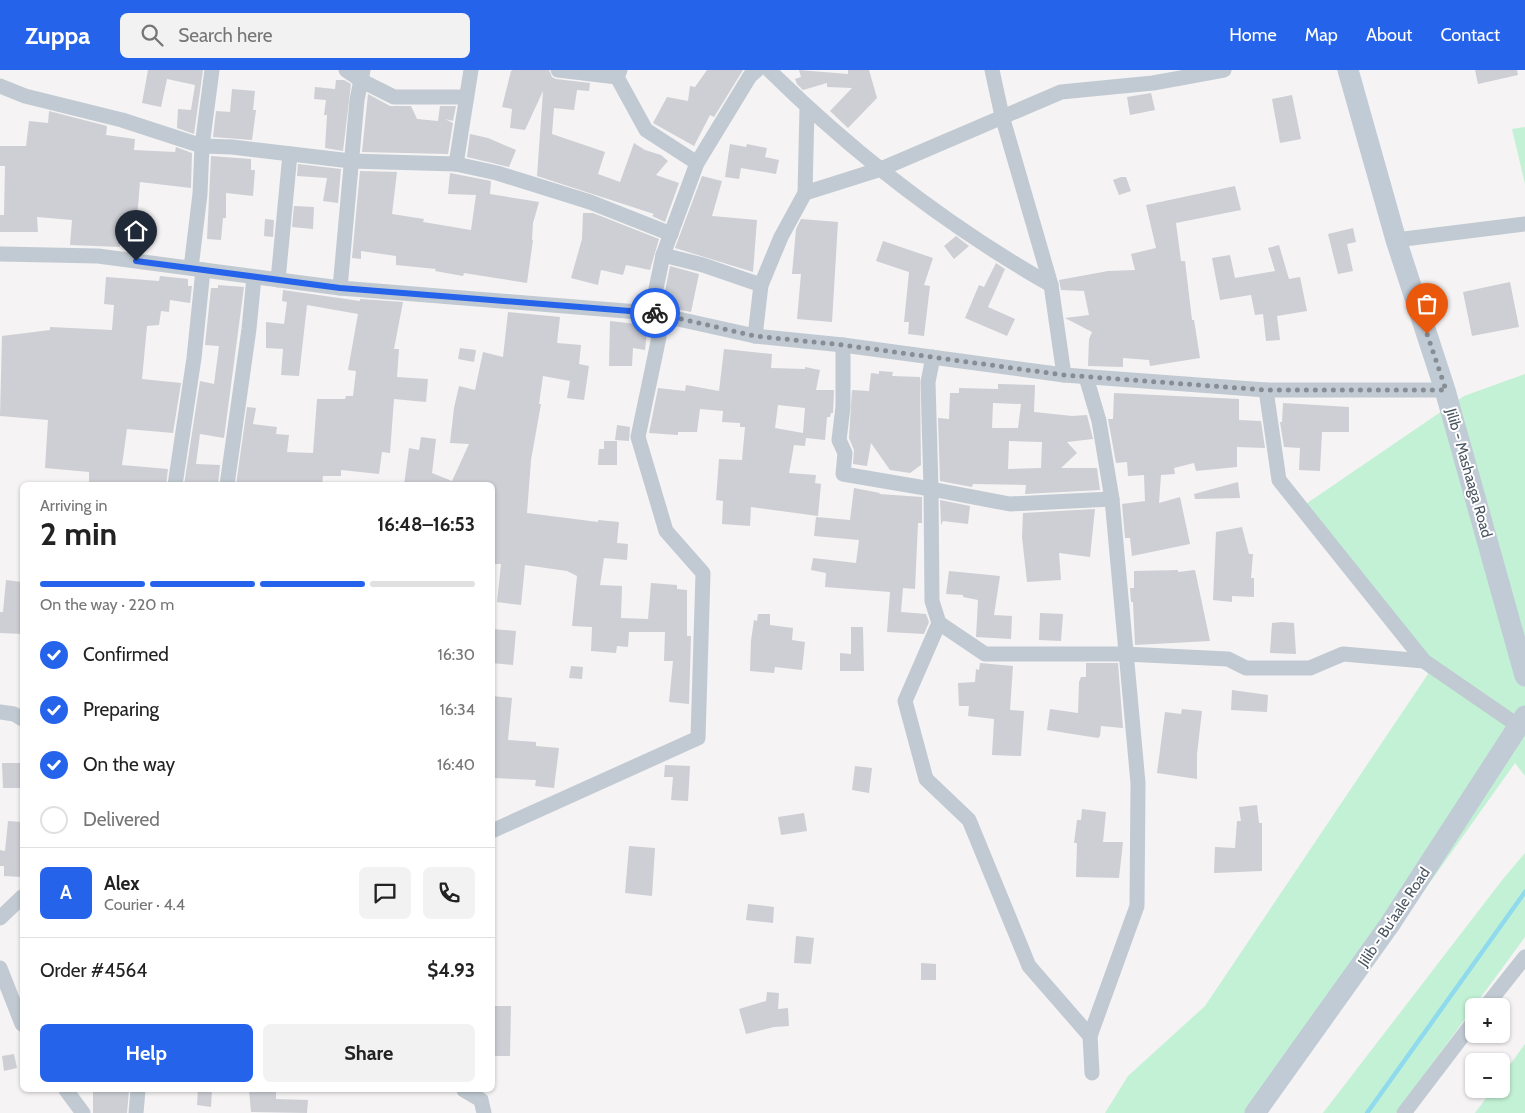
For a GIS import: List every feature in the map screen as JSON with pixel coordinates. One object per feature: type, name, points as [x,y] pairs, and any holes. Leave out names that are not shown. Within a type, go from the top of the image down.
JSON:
[{"type":"main road","name":"Jilib - Mashaaga Road","points":[[1348,70],[1396,240],[1446,390],[1525,676]]},
{"type":"main road","name":"Jilib - Bu'aale Road","points":[[1255,1113],[1390,924],[1522,721]]},
{"type":"street","points":[[174,482],[194,358],[202,146],[212,70]]},
{"type":"street","points":[[346,70],[362,75],[394,97],[466,98]]},
{"type":"street","points":[[456,164],[471,70]]},
{"type":"street","points":[[558,70],[619,74],[646,130],[697,163]]},
{"type":"street","points":[[495,830],[698,738],[703,573],[666,531],[638,437],[659,337],[650,312],[663,255],[697,163],[750,76],[758,70]]},
{"type":"street","points":[[769,70],[807,108],[881,169],[991,251],[1051,286]]},
{"type":"street","points":[[992,70],[1002,116],[1051,286],[1064,375]]},
{"type":"street","points":[[804,192],[881,169],[1061,92],[1153,82],[1224,70]]},
{"type":"street","points":[[340,288],[357,100],[362,75]]},
{"type":"street","points":[[0,86],[25,96],[122,120],[202,146],[351,161],[456,164],[497,173],[590,202],[672,234]]},
{"type":"street","points":[[755,336],[761,285],[781,237],[804,192],[807,108]]},
{"type":"street","points":[[278,280],[290,154]]},
{"type":"street","points":[[1396,240],[1525,224]]},
{"type":"street","points":[[0,254],[98,256],[340,288],[650,312],[755,336],[843,345],[1064,375],[1266,390],[1446,390]]},
{"type":"street","points":[[663,255],[702,265],[761,285]]},
{"type":"street","points":[[227,482],[249,329],[254,277]]},
{"type":"street","points":[[843,345],[843,407],[839,440],[845,453],[843,474],[1010,504],[1112,499]]},
{"type":"street","points":[[933,357],[928,382],[932,601],[940,623],[984,654],[1125,654],[1228,659],[1246,668],[1310,668],[1343,654],[1424,662]]},
{"type":"street","points":[[1086,377],[1099,420],[1112,499],[1138,783],[1137,906],[1090,1036],[1092,1073]]},
{"type":"street","points":[[1266,390],[1279,480],[1424,662],[1522,721]]},
{"type":"street","points":[[940,623],[905,701],[926,779],[969,820],[1029,966],[1090,1036]]},
{"type":"street","points":[[0,712],[14,714],[20,718]]},
{"type":"street","points":[[0,918],[20,899]]},
{"type":"street","points":[[1492,998],[1525,958]]},
{"type":"street","points":[[0,968],[20,1013]]},
{"type":"street","points":[[1404,1113],[1465,1033]]},
{"type":"street","points":[[67,1092],[83,1113]]},
{"type":"street","points":[[136,1113],[138,1092]]},
{"type":"street","points":[[467,1092],[481,1100],[484,1113]]},
{"type":"green space","points":[[1525,127],[1525,184],[1512,129]]},
{"type":"green space","points":[[1525,374],[1525,776],[1515,763],[1266,1113],[1105,1113],[1128,1076],[1205,1006],[1428,674],[1300,508],[1464,396]]},
{"type":"green space","points":[[1525,853],[1525,937],[1480,998],[1465,998],[1465,1019],[1396,1113],[1323,1113]]},
{"type":"green space","points":[[1525,1044],[1525,1113],[1475,1113],[1486,1098],[1510,1098],[1510,1065]]},
{"type":"building","points":[[148,70],[203,70],[194,134],[177,128],[178,109],[191,110],[195,85],[167,79],[161,107],[142,103]]},
{"type":"building","points":[[549,70],[552,77],[556,79],[590,83],[589,91],[577,90],[574,110],[554,108],[552,134],[605,152],[598,174],[620,182],[634,143],[645,150],[661,155],[668,161],[656,175],[679,183],[665,222],[652,216],[654,214],[537,176],[543,91],[525,130],[510,128],[512,109],[502,107],[511,71]]},
{"type":"building","points":[[707,70],[743,70],[714,117],[710,115],[694,146],[653,123],[667,97],[688,101],[690,86],[695,87]]},
{"type":"building","points":[[799,70],[848,74],[848,70],[869,70],[877,98],[848,128],[830,111],[852,88],[827,87],[827,83],[803,90],[795,79],[801,77]]},
{"type":"building","points":[[1475,70],[1517,70],[1518,75],[1478,84]]},
{"type":"building","points":[[336,80],[344,80],[351,84],[343,151],[325,148],[327,115],[324,115],[326,100],[314,99],[315,87],[335,89]]},
{"type":"building","points":[[232,89],[255,91],[253,110],[256,110],[252,140],[213,137],[216,111],[230,112]]},
{"type":"building","points":[[1151,93],[1155,110],[1130,115],[1127,97]]},
{"type":"building","points":[[368,94],[390,106],[411,106],[417,119],[438,121],[440,106],[456,106],[453,121],[445,119],[453,123],[448,154],[362,152]]},
{"type":"building","points":[[1292,95],[1301,139],[1280,143],[1272,99]]},
{"type":"building","points":[[49,111],[107,126],[106,135],[135,139],[134,150],[175,152],[176,147],[192,153],[191,188],[140,182],[137,219],[155,220],[154,236],[135,234],[134,245],[120,244],[120,247],[70,245],[72,220],[37,217],[38,232],[0,232],[0,215],[4,215],[5,166],[0,166],[0,146],[26,146],[29,121],[48,123]]},
{"type":"building","points":[[470,134],[488,138],[516,150],[509,167],[467,157]]},
{"type":"building","points":[[730,144],[746,147],[747,144],[767,148],[765,157],[779,160],[776,174],[741,168],[739,179],[725,177]]},
{"type":"building","points":[[211,156],[251,159],[251,170],[255,170],[253,196],[226,193],[226,218],[223,218],[221,240],[207,239]]},
{"type":"building","points":[[298,164],[341,169],[338,203],[323,201],[327,178],[297,176]]},
{"type":"building","points":[[360,171],[397,172],[392,214],[424,219],[423,222],[471,230],[476,195],[448,194],[450,173],[491,181],[490,194],[539,202],[533,223],[533,240],[527,283],[464,273],[463,276],[435,271],[436,269],[396,265],[396,256],[361,251],[361,259],[352,258]]},
{"type":"building","points":[[702,176],[722,181],[712,216],[757,220],[753,272],[675,248]]},
{"type":"building","points":[[1126,177],[1131,191],[1119,195],[1113,180]]},
{"type":"building","points":[[1235,186],[1241,210],[1176,223],[1181,261],[1185,261],[1192,320],[1194,320],[1200,358],[1150,366],[1149,360],[1123,358],[1123,367],[1088,366],[1089,339],[1092,332],[1065,318],[1089,315],[1084,291],[1061,290],[1059,280],[1108,271],[1135,270],[1131,254],[1156,248],[1146,205]]},
{"type":"building","points":[[294,206],[314,207],[313,229],[292,227]]},
{"type":"building","points":[[583,213],[593,213],[659,239],[650,270],[626,265],[623,275],[601,270],[598,285],[571,278],[582,239]]},
{"type":"building","points":[[265,219],[274,220],[273,237],[264,236]]},
{"type":"building","points":[[801,219],[838,222],[832,322],[797,319],[801,274],[792,274],[796,229]]},
{"type":"building","points":[[1353,228],[1356,242],[1347,244],[1353,271],[1338,274],[1328,234]]},
{"type":"building","points":[[956,236],[969,246],[954,259],[944,246]]},
{"type":"building","points":[[883,241],[933,258],[924,285],[930,286],[924,336],[908,334],[909,322],[904,322],[909,272],[876,261]]},
{"type":"building","points":[[1279,245],[1289,279],[1300,277],[1307,311],[1277,316],[1280,340],[1266,341],[1263,314],[1255,315],[1251,295],[1220,300],[1212,258],[1230,255],[1235,278],[1275,271],[1268,248]]},
{"type":"building","points":[[996,263],[1005,269],[988,307],[1015,319],[1007,336],[965,318],[979,285],[984,287]]},
{"type":"building","points":[[670,266],[699,274],[691,312],[662,306]]},
{"type":"building","points":[[160,276],[188,279],[188,286],[192,286],[190,303],[170,300],[169,312],[161,311],[159,325],[147,326],[142,379],[181,383],[173,433],[127,429],[122,465],[168,469],[166,482],[89,482],[89,472],[45,468],[48,420],[0,416],[2,336],[50,330],[50,327],[112,330],[114,305],[104,304],[106,277],[159,281]]},
{"type":"building","points":[[1510,282],[1519,327],[1472,336],[1463,292]]},
{"type":"building","points":[[218,285],[244,287],[224,438],[200,434],[196,464],[220,465],[218,482],[184,482],[200,381],[214,384],[219,346],[205,345],[211,288],[218,288]]},
{"type":"building","points":[[283,290],[360,301],[360,299],[403,302],[394,349],[399,349],[397,377],[428,379],[426,402],[394,399],[390,453],[382,452],[379,474],[341,470],[341,476],[323,476],[322,482],[236,482],[247,407],[256,408],[253,424],[277,427],[276,434],[289,435],[287,452],[313,453],[317,399],[345,399],[346,396],[353,396],[356,371],[348,370],[358,314],[307,305],[299,376],[281,375],[283,349],[266,348],[266,322],[284,324],[287,302],[282,301]]},
{"type":"building","points":[[508,312],[560,317],[557,343],[581,345],[579,364],[589,366],[584,400],[567,398],[570,381],[543,376],[539,404],[541,404],[531,460],[527,513],[598,522],[598,520],[619,522],[617,543],[628,544],[627,560],[604,558],[600,585],[622,586],[621,618],[648,619],[651,583],[677,585],[677,589],[687,590],[687,636],[691,636],[689,704],[669,702],[673,661],[664,661],[665,632],[629,632],[628,647],[617,646],[616,653],[591,651],[592,627],[572,626],[577,576],[567,571],[525,565],[521,605],[497,602],[501,564],[495,564],[495,482],[404,482],[409,448],[419,450],[421,437],[436,439],[432,473],[452,481],[469,444],[450,443],[454,408],[459,386],[475,390],[483,352],[503,357]]},
{"type":"building","points":[[610,321],[645,325],[647,332],[645,350],[633,348],[632,366],[609,366]]},
{"type":"building","points":[[460,348],[476,350],[474,362],[458,359]]},
{"type":"building","points":[[724,349],[772,354],[771,368],[805,369],[805,367],[820,370],[816,390],[834,390],[833,413],[831,413],[830,417],[827,417],[825,440],[806,438],[805,446],[794,445],[789,473],[816,475],[815,483],[821,484],[818,516],[751,507],[750,526],[722,524],[723,501],[716,500],[719,459],[742,460],[745,427],[740,427],[740,423],[722,422],[723,411],[700,409],[697,432],[678,432],[678,435],[649,433],[658,388],[685,391],[686,385],[719,391]],"holes":[[[778,405],[805,408],[803,433],[775,428]]]},
{"type":"building","points":[[879,371],[893,372],[892,376],[920,377],[921,465],[910,473],[890,470],[871,443],[867,466],[853,464],[854,450],[849,438],[852,390],[869,391],[871,373],[879,374]]},
{"type":"building","points":[[998,384],[1035,385],[1034,412],[1072,416],[1087,415],[1093,439],[1067,442],[1077,453],[1061,468],[1097,468],[1100,490],[1025,494],[1026,485],[973,484],[972,487],[940,481],[938,418],[949,419],[950,393],[959,393],[959,388],[998,389]],"holes":[[[993,403],[1021,404],[1018,428],[992,428]],[[1009,441],[1042,442],[1041,468],[1008,469]]]},
{"type":"building","points":[[1114,393],[1239,399],[1239,420],[1261,421],[1265,448],[1237,447],[1237,467],[1196,471],[1194,463],[1174,468],[1175,474],[1161,475],[1159,503],[1180,497],[1190,544],[1132,556],[1130,538],[1125,538],[1122,504],[1145,501],[1144,475],[1128,476],[1127,462],[1116,463],[1108,419],[1113,419]]},
{"type":"building","points":[[1283,403],[1349,407],[1349,432],[1322,432],[1320,471],[1299,470],[1300,448],[1284,447],[1280,422],[1282,422]]},
{"type":"building","points":[[617,425],[630,427],[629,441],[615,440]]},
{"type":"building","points":[[604,441],[617,441],[617,465],[598,465],[599,449],[604,449]]},
{"type":"building","points":[[1238,482],[1240,498],[1195,499],[1194,494]]},
{"type":"building","points":[[854,488],[879,494],[922,497],[922,523],[918,523],[915,589],[903,588],[901,612],[926,614],[929,622],[924,634],[887,632],[890,592],[825,587],[826,573],[811,570],[813,558],[856,563],[859,540],[814,536],[816,517],[850,520]]},
{"type":"building","points":[[940,500],[970,506],[968,524],[943,521],[941,525]]},
{"type":"building","points":[[1095,509],[1090,557],[1059,553],[1061,580],[1027,582],[1022,537],[1023,513]]},
{"type":"building","points":[[1242,527],[1249,554],[1253,554],[1251,578],[1254,578],[1254,597],[1232,596],[1232,602],[1213,600],[1216,532]]},
{"type":"building","points":[[1178,570],[1178,572],[1195,570],[1210,641],[1135,645],[1133,602],[1131,602],[1130,588],[1134,588],[1134,571]]},
{"type":"building","points":[[949,571],[1000,576],[994,615],[1012,616],[1011,639],[976,637],[978,600],[963,597],[963,595],[946,594]]},
{"type":"building","points":[[6,580],[20,582],[20,634],[0,633],[0,612],[3,612]]},
{"type":"building","points":[[1040,613],[1063,614],[1061,641],[1039,640]]},
{"type":"building","points":[[758,614],[770,614],[770,625],[793,628],[792,640],[805,642],[802,670],[775,667],[774,673],[750,671],[751,641],[754,620],[757,621]]},
{"type":"building","points":[[1272,623],[1294,623],[1296,654],[1270,653]]},
{"type":"building","points":[[851,627],[863,627],[864,671],[840,671],[840,653],[851,654]]},
{"type":"building","points":[[495,629],[516,631],[513,665],[495,663]]},
{"type":"building","points":[[980,663],[1013,666],[1010,710],[1024,711],[1021,756],[992,755],[994,719],[968,716],[969,706],[959,706],[958,683],[975,682],[976,669],[979,670]]},
{"type":"building","points":[[1086,663],[1118,663],[1123,728],[1101,726],[1098,738],[1047,730],[1050,709],[1078,713],[1079,682],[1081,677],[1086,677]]},
{"type":"building","points":[[571,666],[583,667],[582,679],[569,678]]},
{"type":"building","points":[[1232,690],[1268,695],[1267,712],[1231,710]]},
{"type":"building","points":[[495,696],[512,698],[508,740],[536,742],[536,746],[559,748],[554,788],[535,786],[536,780],[495,778]]},
{"type":"building","points":[[1182,709],[1202,711],[1197,754],[1197,779],[1157,773],[1165,712],[1181,714]]},
{"type":"building","points":[[2,763],[20,763],[20,788],[3,788]]},
{"type":"building","points":[[665,765],[690,766],[688,801],[671,800],[673,777],[664,777]]},
{"type":"building","points":[[855,766],[872,768],[869,793],[852,790]]},
{"type":"building","points":[[1257,805],[1259,823],[1262,823],[1262,871],[1214,873],[1215,847],[1235,848],[1237,821],[1241,821],[1239,807]]},
{"type":"building","points":[[1082,809],[1106,812],[1103,842],[1123,842],[1119,878],[1076,877],[1077,843],[1074,843],[1077,820],[1081,820]]},
{"type":"building","points":[[804,813],[807,831],[781,835],[778,817]]},
{"type":"building","points":[[8,821],[20,822],[20,877],[4,876],[4,866],[0,866],[0,850],[5,851]]},
{"type":"building","points":[[629,846],[655,848],[652,896],[625,893]]},
{"type":"building","points":[[748,904],[774,907],[773,923],[746,920]]},
{"type":"building","points":[[796,936],[814,938],[811,964],[794,963]]},
{"type":"building","points":[[921,963],[936,964],[936,980],[921,980]]},
{"type":"building","points":[[767,992],[779,993],[778,1009],[788,1008],[789,1026],[774,1027],[746,1034],[739,1009],[766,1001]]},
{"type":"building","points":[[495,1006],[511,1006],[510,1056],[495,1056]]},
{"type":"building","points":[[14,1054],[17,1068],[4,1071],[2,1056]]},
{"type":"building","points":[[93,1092],[129,1092],[127,1113],[93,1113]]},
{"type":"building","points":[[198,1092],[212,1092],[211,1107],[197,1105]]},
{"type":"building","points":[[249,1092],[276,1092],[276,1099],[308,1100],[307,1113],[251,1112]]},
{"type":"waterway","points":[[1367,1113],[1525,892]]},
{"type":"way so far","points":[[655,313],[755,336],[843,345],[1064,375],[1266,390],[1446,390],[1427,334]]},
{"type":"route","points":[[136,261],[340,288],[655,313]]}]
